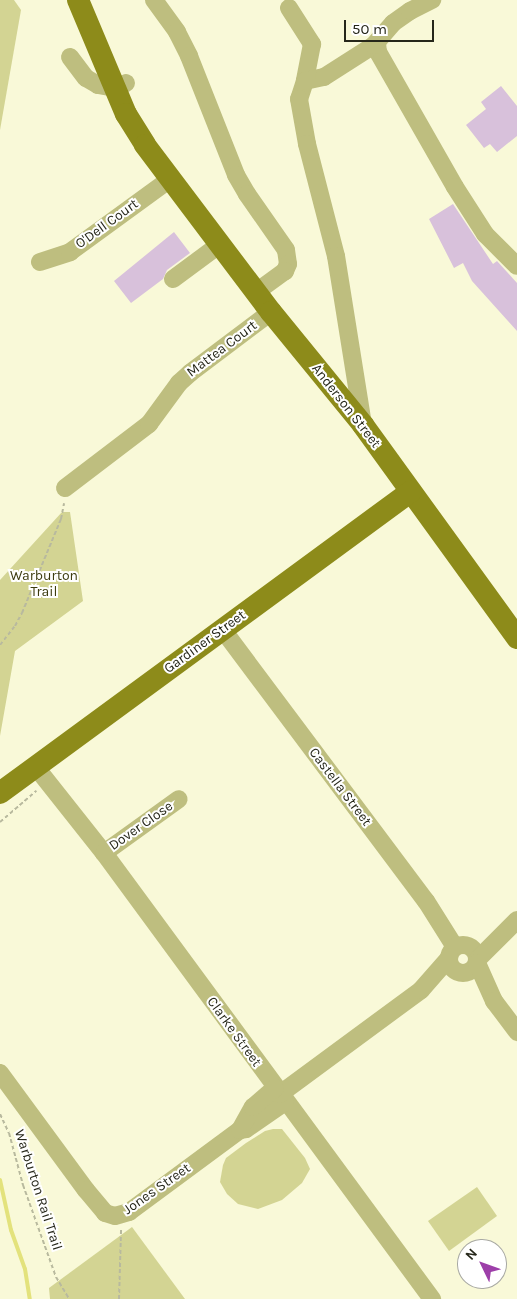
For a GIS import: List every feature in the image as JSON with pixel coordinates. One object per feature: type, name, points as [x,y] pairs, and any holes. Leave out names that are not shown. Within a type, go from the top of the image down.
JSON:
[{"type":"main road","name":"Anderson Street","points":[[78,0],[120,86]]},
{"type":"main road","name":"Anderson Street","points":[[91,0],[139,136],[219,245],[363,425],[517,638]]},
{"type":"main road","name":"Gardiner Street","points":[[0,794],[38,776],[223,630],[410,492]]},
{"type":"street","points":[[154,0],[177,32],[189,56],[236,176],[286,250],[288,264],[285,271],[256,292]]},
{"type":"street","points":[[305,81],[324,76],[377,43],[393,24],[410,11],[432,0]]},
{"type":"street","points":[[289,8],[312,44],[305,81],[299,99],[307,144],[336,256],[363,425]]},
{"type":"street","points":[[377,43],[378,52],[454,187],[485,234],[517,266]]},
{"type":"street","points":[[70,57],[91,82],[103,87],[120,86]]},
{"type":"street","name":"O'Dell Court","points":[[40,262],[70,252],[170,179]]},
{"type":"street","points":[[173,279],[219,245]]},
{"type":"street","name":"Mattea Court","points":[[65,488],[149,424],[179,383],[190,372],[271,312]]},
{"type":"street","name":"Castella Street","points":[[223,630],[426,902],[464,960],[517,1032]]},
{"type":"street","name":"Clarke Street","points":[[38,776],[104,853],[432,1299]]},
{"type":"street","name":"Dover Close","points":[[104,853],[179,800]]},
{"type":"street","name":"Jones Street","points":[[0,1073],[67,1166],[103,1210],[111,1215],[122,1215],[240,1130],[253,1107],[280,1094],[515,921]]},
{"type":"path","points":[[0,645],[15,626],[28,598],[63,513],[65,488]]},
{"type":"path","points":[[0,822],[38,776]]},
{"type":"path","name":"Warburton Rail Trail","points":[[0,1114],[10,1133],[23,1186],[54,1271],[69,1299]]},
{"type":"path","points":[[119,1299],[122,1215]]},
{"type":"green space","points":[[0,0],[14,0],[21,10],[0,130]]},
{"type":"green space","name":"Warburton Trail","points":[[62,512],[70,512],[83,601],[15,651],[0,736],[0,580]]},
{"type":"green space","points":[[282,1129],[305,1158],[310,1169],[302,1183],[282,1200],[258,1209],[238,1204],[227,1194],[220,1182],[226,1158],[265,1131]]},
{"type":"green space","points":[[477,1187],[497,1216],[465,1239],[457,1239],[457,1245],[449,1251],[428,1221]]},
{"type":"green space","points":[[132,1227],[185,1299],[50,1299],[49,1288]]},
{"type":"building","points":[[501,86],[517,106],[517,136],[497,152],[490,144],[484,148],[466,125],[486,109],[481,102]]},
{"type":"building","points":[[453,204],[493,264],[497,261],[517,283],[517,331],[472,281],[463,263],[454,268],[429,219]]},
{"type":"building","points":[[174,232],[190,253],[167,270],[163,279],[131,303],[114,281]]},
{"type":"waterway","points":[[0,1180],[11,1230],[25,1269],[30,1299]]}]
